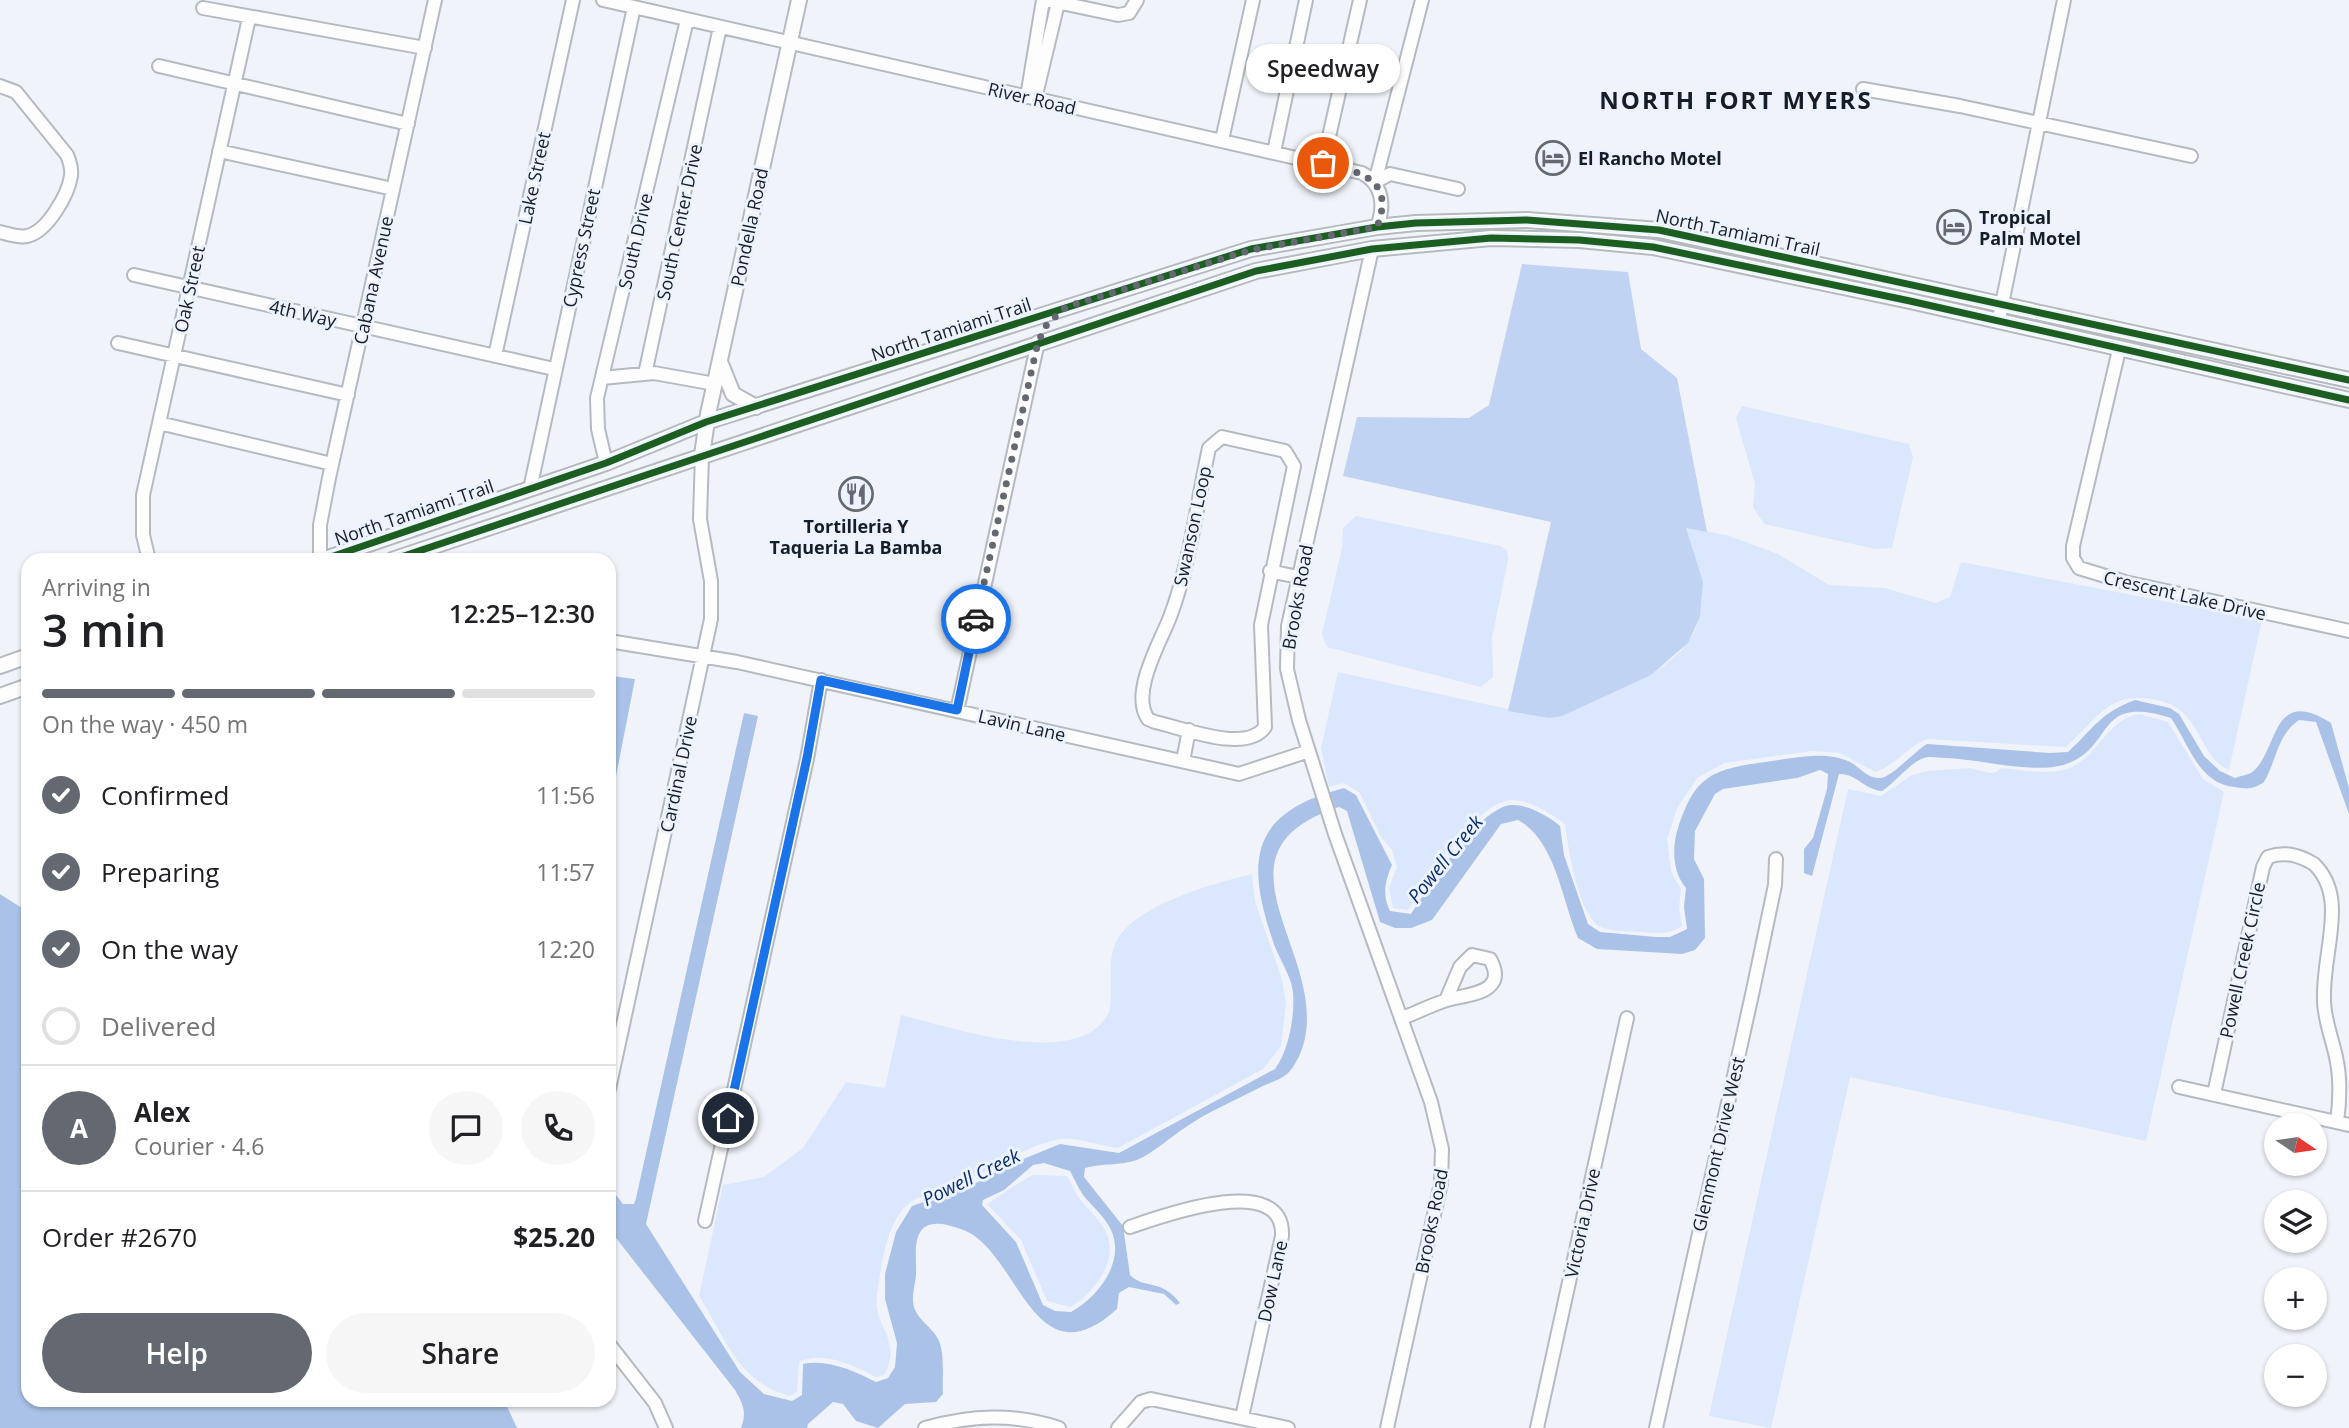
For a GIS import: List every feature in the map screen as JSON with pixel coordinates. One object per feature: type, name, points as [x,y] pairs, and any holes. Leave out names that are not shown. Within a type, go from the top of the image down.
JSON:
[{"type":"main road","name":"Pondella Road","points":[[702,455],[706,422],[799,0]]},
{"type":"main road","name":"North Tamiami Trail","points":[[342,553],[606,463],[706,422],[1251,250],[1377,227],[1416,223],[1514,220],[1576,222],[1659,230],[2349,380]]},
{"type":"main road","points":[[1372,249],[1386,237],[1416,223]]},
{"type":"main road","points":[[1331,257],[1363,242],[1377,227]]},
{"type":"main road","name":"North Tamiami Trail","points":[[413,553],[1255,271],[1372,249],[1491,238],[1579,240],[1653,247],[2342,398]]},
{"type":"main road","points":[[1653,247],[1671,244],[1691,247],[1702,240]]},
{"type":"main road","points":[[1707,258],[1723,249],[1753,250]]},
{"type":"main road","points":[[1038,342],[1047,324],[1066,307]]},
{"type":"main road","points":[[720,362],[733,394],[756,407]]},
{"type":"main road","points":[[2280,384],[2318,383],[2331,376]]},
{"type":"main road","points":[[2342,398],[2349,390]]},
{"type":"main road","points":[[0,666],[21,658]]},
{"type":"main road","points":[[0,696],[21,688]]},
{"type":"street","name":"Cabana Avenue","points":[[321,553],[320,525],[332,464],[435,0]]},
{"type":"street","name":"Lake Street","points":[[495,356],[573,0]]},
{"type":"street","name":"River Road","points":[[603,0],[1323,163],[1362,173],[1375,182]]},
{"type":"street","points":[[1031,98],[1050,1],[1118,15],[1129,13],[1136,0]]},
{"type":"street","points":[[1222,140],[1253,0]]},
{"type":"street","points":[[1274,152],[1306,0]]},
{"type":"street","points":[[1323,163],[1360,0]]},
{"type":"street","points":[[1377,227],[1382,203],[1375,182],[1422,0]]},
{"type":"street","points":[[1998,321],[2064,0]]},
{"type":"street","name":"Cypress Street","points":[[530,489],[634,7]]},
{"type":"street","points":[[203,8],[425,48]]},
{"type":"street","name":"Oak Street","points":[[147,553],[142,535],[142,508],[249,18]]},
{"type":"street","name":"South Drive","points":[[606,463],[598,429],[597,398],[687,20]]},
{"type":"street","name":"South Center Drive","points":[[645,373],[720,27]]},
{"type":"street","points":[[159,66],[408,124]]},
{"type":"street","points":[[0,86],[16,92],[67,155],[72,167],[64,194],[37,232],[25,237],[0,232]]},
{"type":"street","points":[[1863,89],[2191,156]]},
{"type":"street","points":[[219,151],[393,189]]},
{"type":"street","points":[[1375,182],[1390,174],[1458,189]]},
{"type":"street","name":"Brooks Road","points":[[1372,249],[1298,577],[1286,655],[1289,684],[1318,783],[1431,1102],[1443,1160],[1441,1183],[1387,1428]]},
{"type":"street","name":"4th Way","points":[[134,275],[554,369]]},
{"type":"street","points":[[957,710],[1038,342]]},
{"type":"street","points":[[118,343],[348,395]]},
{"type":"street","name":"Crescent Lake Drive","points":[[2119,350],[2073,546],[2073,558],[2078,568],[2126,582],[2349,631]]},
{"type":"street","points":[[602,378],[663,373],[715,384]]},
{"type":"street","points":[[159,423],[332,464]]},
{"type":"street","name":"Swanson Loop","points":[[1222,437],[1285,450],[1293,461],[1270,571],[1260,650],[1265,727],[1259,735],[1240,741],[1148,719],[1142,704],[1147,671],[1176,601],[1209,448],[1222,437]]},
{"type":"street","name":"Cardinal Drive","points":[[616,1057],[704,656],[713,593],[701,532],[702,455]]},
{"type":"street","points":[[1270,571],[1298,577]]},
{"type":"street","name":"Lavin Lane","points":[[616,642],[704,656],[821,680],[1239,774],[1309,751]]},
{"type":"street","points":[[705,1221],[804,772],[821,680]]},
{"type":"street","points":[[1183,761],[1189,730]]},
{"type":"street","name":"Powell Creek Circle","points":[[2214,1094],[2263,867],[2269,857],[2280,853],[2297,856],[2326,872],[2345,900],[2346,913],[2327,972],[2323,999],[2338,1069],[2343,1124]]},
{"type":"street","name":"Glenmont Drive West","points":[[1656,1428],[1753,990],[1775,885],[1776,859]]},
{"type":"street","points":[[1402,1018],[1446,1000]]},
{"type":"street","name":"Victoria Drive","points":[[1537,1428],[1627,1018]]},
{"type":"street","points":[[2179,1087],[2343,1124]]},
{"type":"street","name":"Dow Lane","points":[[1130,1227],[1207,1204],[1257,1204],[1268,1206],[1278,1213],[1283,1223],[1278,1261],[1242,1418]]},
{"type":"street","points":[[616,1353],[655,1403],[666,1428]]},
{"type":"street","points":[[1118,1428],[1141,1402],[1151,1399],[1288,1428]]},
{"type":"street","points":[[925,1428],[991,1416],[1033,1420],[1059,1428]]},
{"type":"shaded area","points":[[1522,264],[1628,272],[1641,349],[1677,378],[1707,532],[1686,528],[1703,582],[1700,617],[1688,643],[1651,675],[1562,716],[1549,718],[1508,711],[1551,522],[1343,476],[1357,417],[1469,418],[1489,405]]},
{"type":"shaded area","points":[[1742,406],[1909,444],[1913,457],[1892,548],[1875,549],[1764,524],[1753,507],[1755,484],[1736,418]]},
{"type":"shaded area","points":[[1356,516],[1501,546],[1507,551],[1508,560],[1492,638],[1493,677],[1481,687],[1327,647],[1322,634],[1342,548],[1343,528]]},
{"type":"shaded area","points":[[1686,528],[1727,535],[1778,554],[1829,585],[1885,588],[1936,603],[1950,597],[1961,562],[2262,620],[2229,770],[2213,757],[2183,713],[2163,702],[2140,698],[2126,699],[2105,709],[2066,747],[1927,739],[1875,772],[1840,753],[1812,751],[1724,763],[1697,778],[1677,808],[1667,839],[1671,872],[1681,889],[1679,908],[1682,926],[1677,929],[1657,933],[1617,931],[1603,928],[1595,922],[1587,912],[1576,882],[1565,824],[1540,808],[1518,800],[1497,804],[1483,814],[1454,845],[1408,910],[1393,908],[1389,888],[1397,867],[1392,850],[1381,837],[1360,793],[1344,783],[1329,787],[1321,748],[1338,672],[1549,718],[1567,711],[1653,673],[1674,658],[1688,642],[1697,625],[1701,590]]},
{"type":"shaded area","points":[[616,677],[635,679],[616,776]]},
{"type":"shaded area","points":[[2135,700],[2170,708],[2179,714],[2204,756],[2220,771],[2235,778],[2251,773],[2260,764],[2286,716],[2297,712],[2311,713],[2331,723],[2349,788],[2349,814],[2316,722],[2299,720],[2292,726],[2282,740],[2264,782],[2246,788],[2222,784],[2212,778],[2196,761],[2171,718],[2146,712],[2128,713],[2116,718],[2092,747],[2080,757],[2063,765],[2036,768],[1926,757],[1913,764],[1882,791],[1870,788],[1851,776],[1839,774],[1812,876],[1804,873],[1804,849],[1813,838],[1827,789],[1828,774],[1820,770],[1797,778],[1723,789],[1715,794],[1695,831],[1694,859],[1704,879],[1705,938],[1695,950],[1682,954],[1597,949],[1578,938],[1549,857],[1531,830],[1518,820],[1501,824],[1432,920],[1411,928],[1395,928],[1380,922],[1347,811],[1339,807],[1298,827],[1278,852],[1274,881],[1280,913],[1302,983],[1307,1019],[1300,1054],[1294,1066],[1280,1079],[1195,1121],[1137,1160],[1085,1168],[1084,1177],[1123,1226],[1130,1275],[1141,1282],[1166,1290],[1180,1303],[1176,1305],[1164,1294],[1129,1287],[1119,1293],[1117,1309],[1091,1327],[1069,1332],[1051,1326],[1035,1312],[992,1253],[976,1237],[955,1227],[931,1224],[924,1227],[917,1240],[913,1299],[916,1312],[937,1336],[941,1347],[943,1394],[936,1402],[905,1404],[878,1428],[856,1421],[843,1404],[833,1402],[808,1424],[807,1428],[741,1428],[743,1408],[735,1390],[616,1238],[616,1195],[623,1204],[634,1204],[744,713],[758,716],[646,1224],[740,1372],[764,1394],[792,1401],[802,1395],[803,1364],[831,1365],[876,1382],[888,1378],[895,1367],[897,1343],[885,1299],[885,1274],[896,1232],[912,1206],[972,1185],[1016,1162],[1060,1144],[1119,1153],[1275,1069],[1290,1032],[1293,992],[1265,917],[1258,866],[1262,845],[1272,827],[1288,811],[1344,788],[1356,795],[1392,865],[1385,888],[1390,911],[1411,914],[1470,833],[1499,809],[1518,805],[1538,812],[1560,826],[1564,855],[1588,924],[1600,932],[1670,937],[1687,929],[1684,907],[1686,888],[1681,882],[1674,859],[1678,828],[1697,788],[1715,774],[1741,766],[1820,756],[1844,759],[1867,774],[1880,778],[1890,774],[1927,744],[2068,752],[2113,710]],"holes":[[[1044,1163],[1070,1171],[1083,1195],[1111,1230],[1115,1254],[1106,1278],[1090,1298],[1071,1312],[1055,1311],[1043,1305],[1016,1242],[982,1205],[983,1200],[1004,1190],[1033,1165]]]},
{"type":"shaded area","points":[[2140,714],[2168,722],[2203,779],[2224,792],[2146,1141],[1850,1077],[1771,1428],[1709,1416],[1848,789],[1881,796],[1912,775],[1927,771],[1970,768],[1990,773],[2001,768],[2042,772],[2067,769],[2078,764],[2119,723]]},
{"type":"shaded area","points":[[1252,874],[1255,902],[1282,979],[1286,1004],[1281,1046],[1263,1069],[1118,1148],[1075,1139],[1047,1142],[956,1185],[908,1204],[894,1222],[883,1259],[877,1294],[879,1315],[891,1352],[884,1375],[876,1377],[838,1361],[808,1359],[799,1362],[797,1392],[790,1396],[757,1380],[745,1369],[699,1296],[723,1185],[764,1177],[803,1148],[846,1082],[885,1088],[901,1015],[1013,1040],[1044,1042],[1072,1039],[1094,1030],[1109,1012],[1113,950],[1125,929],[1140,917],[1177,898]]},
{"type":"shaded area","points":[[0,894],[21,908],[21,1407],[507,1407],[517,1428],[0,1428]]},
{"type":"shaded area","points":[[1034,1175],[1067,1176],[1077,1195],[1102,1225],[1109,1241],[1107,1264],[1096,1285],[1070,1307],[1047,1301],[1021,1240],[987,1204]]},
{"type":"cycle path","points":[[342,553],[606,463],[706,422],[1251,249],[1377,227],[1416,223],[1527,220],[1659,230],[2349,380]]},
{"type":"cycle path","points":[[413,553],[1256,271],[1372,249],[1491,238],[1579,240],[1653,247],[1910,301],[2349,400]]},
{"type":"way so far","points":[[976,619],[1038,342],[1047,324],[1066,307],[1251,250],[1377,227],[1382,203],[1375,182],[1362,173],[1323,163]]},
{"type":"place","name":"El Rancho Motel","points":[[1553,158]]},
{"type":"place","name":"Speedway","points":[[1323,163]]},
{"type":"place","name":"Tropical Palm Motel","points":[[1954,227]]},
{"type":"place","name":"Tortilleria Y Taqueria La Bamba","points":[[856,494]]},
{"type":"district","name":"NORTH FORT MYERS","points":[[1736,99]]},
{"type":"route","points":[[728,1118],[807,758],[821,680],[957,710],[976,619]]},
{"type":"water label","name":"Powell Creek","points":[[1445,859]]},
{"type":"water label","name":"Powell Creek","points":[[971,1177]]}]
